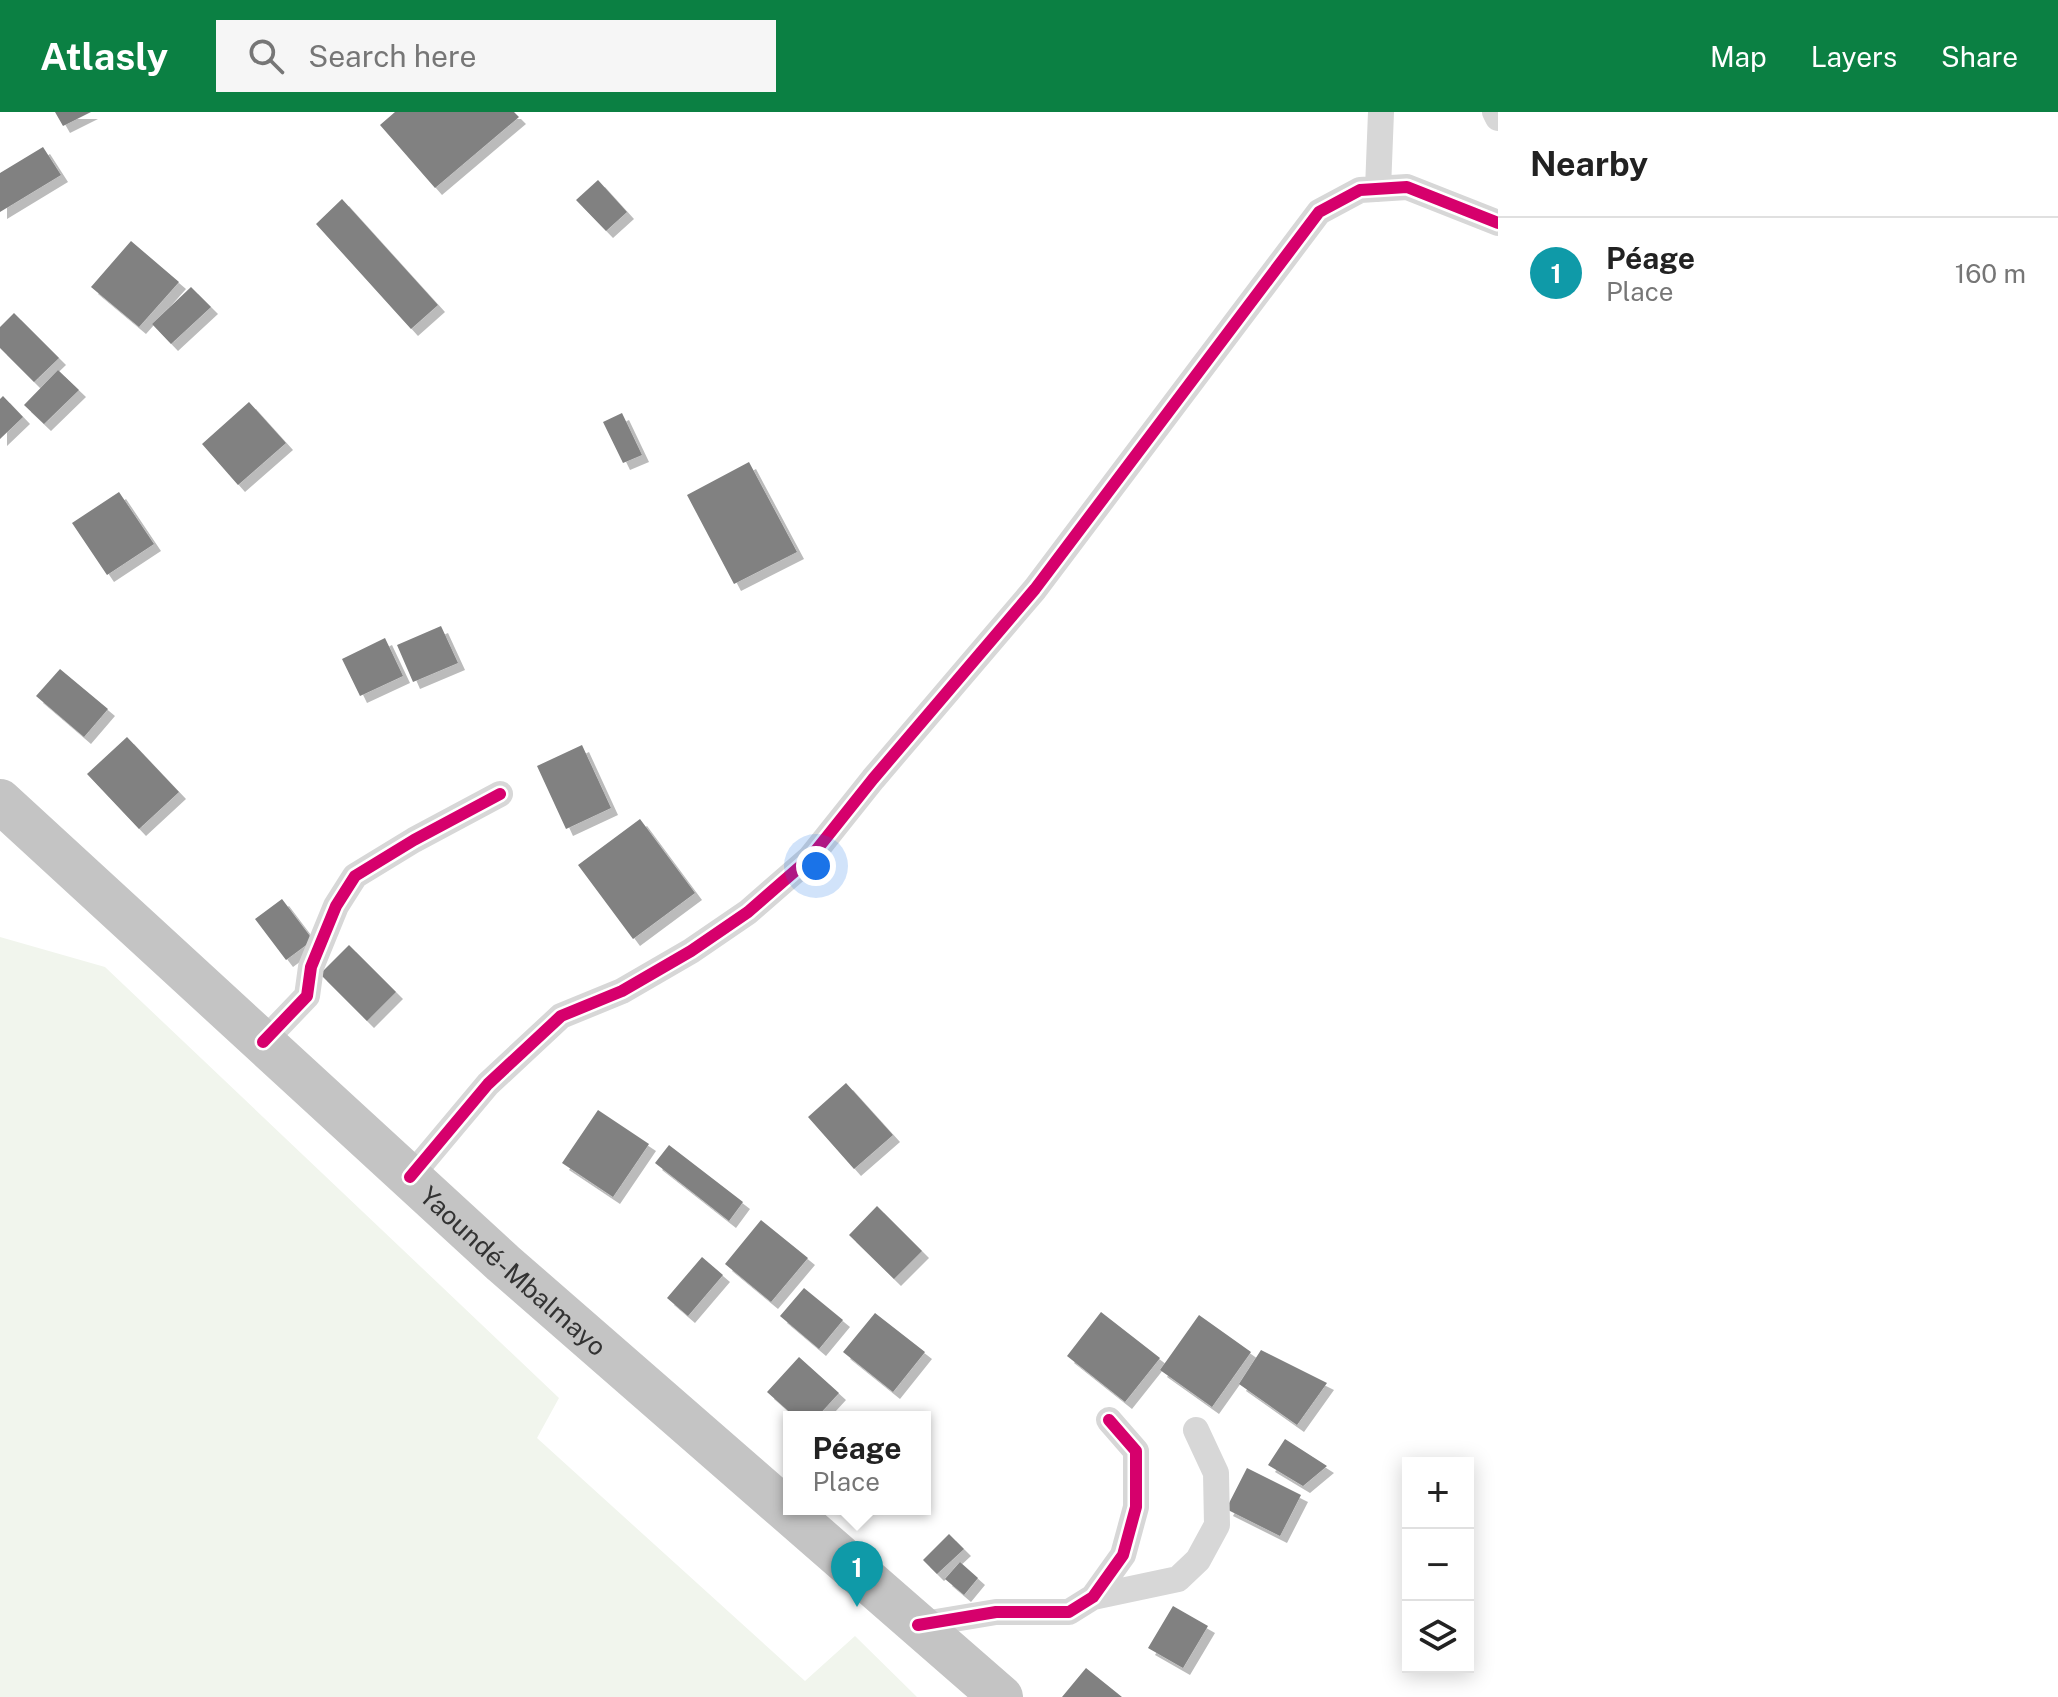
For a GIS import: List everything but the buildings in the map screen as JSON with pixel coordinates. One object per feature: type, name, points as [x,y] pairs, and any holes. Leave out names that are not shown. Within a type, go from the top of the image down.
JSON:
[{"type":"highway","name":"Yaoundé-Mbalmayo","points":[[0,801],[503,1263],[783,1507]]},
{"type":"highway","name":"Yaoundé-Mbalmayo","points":[[792,1515],[1001,1697]]},
{"type":"street","points":[[1378,189],[1381,112]]},
{"type":"street","points":[[1495,112],[1498,118]]},
{"type":"street","points":[[410,1177],[488,1084],[561,1016],[622,991],[691,951],[748,912],[810,858],[1035,589],[1319,212],[1360,190],[1407,187],[1498,223]]},
{"type":"street","points":[[263,1042],[307,996],[311,967],[336,906],[355,876],[500,794]]},
{"type":"street","points":[[1093,1597],[1123,1555],[1136,1507],[1136,1451],[1109,1420]]},
{"type":"street","points":[[918,1625],[996,1612],[1069,1612],[1093,1597],[1178,1579],[1198,1560],[1217,1525],[1216,1473],[1196,1430]]},
{"type":"shaded area","points":[[0,937],[105,967],[559,1398],[537,1438],[805,1681],[855,1636],[917,1697],[0,1697]]},
{"type":"cycle path","points":[[410,1177],[488,1084],[561,1016],[622,991],[691,951],[748,912],[810,858],[1035,589],[1319,212],[1360,190],[1407,187],[1498,223]]},
{"type":"cycle path","points":[[263,1042],[307,996],[311,967],[336,906],[355,876],[500,794]]},
{"type":"cycle path","points":[[918,1625],[996,1612],[1069,1612],[1093,1597],[1123,1555],[1136,1507],[1136,1451],[1109,1420]]},
{"type":"place","name":"Péage","points":[[857,1607]]}]
